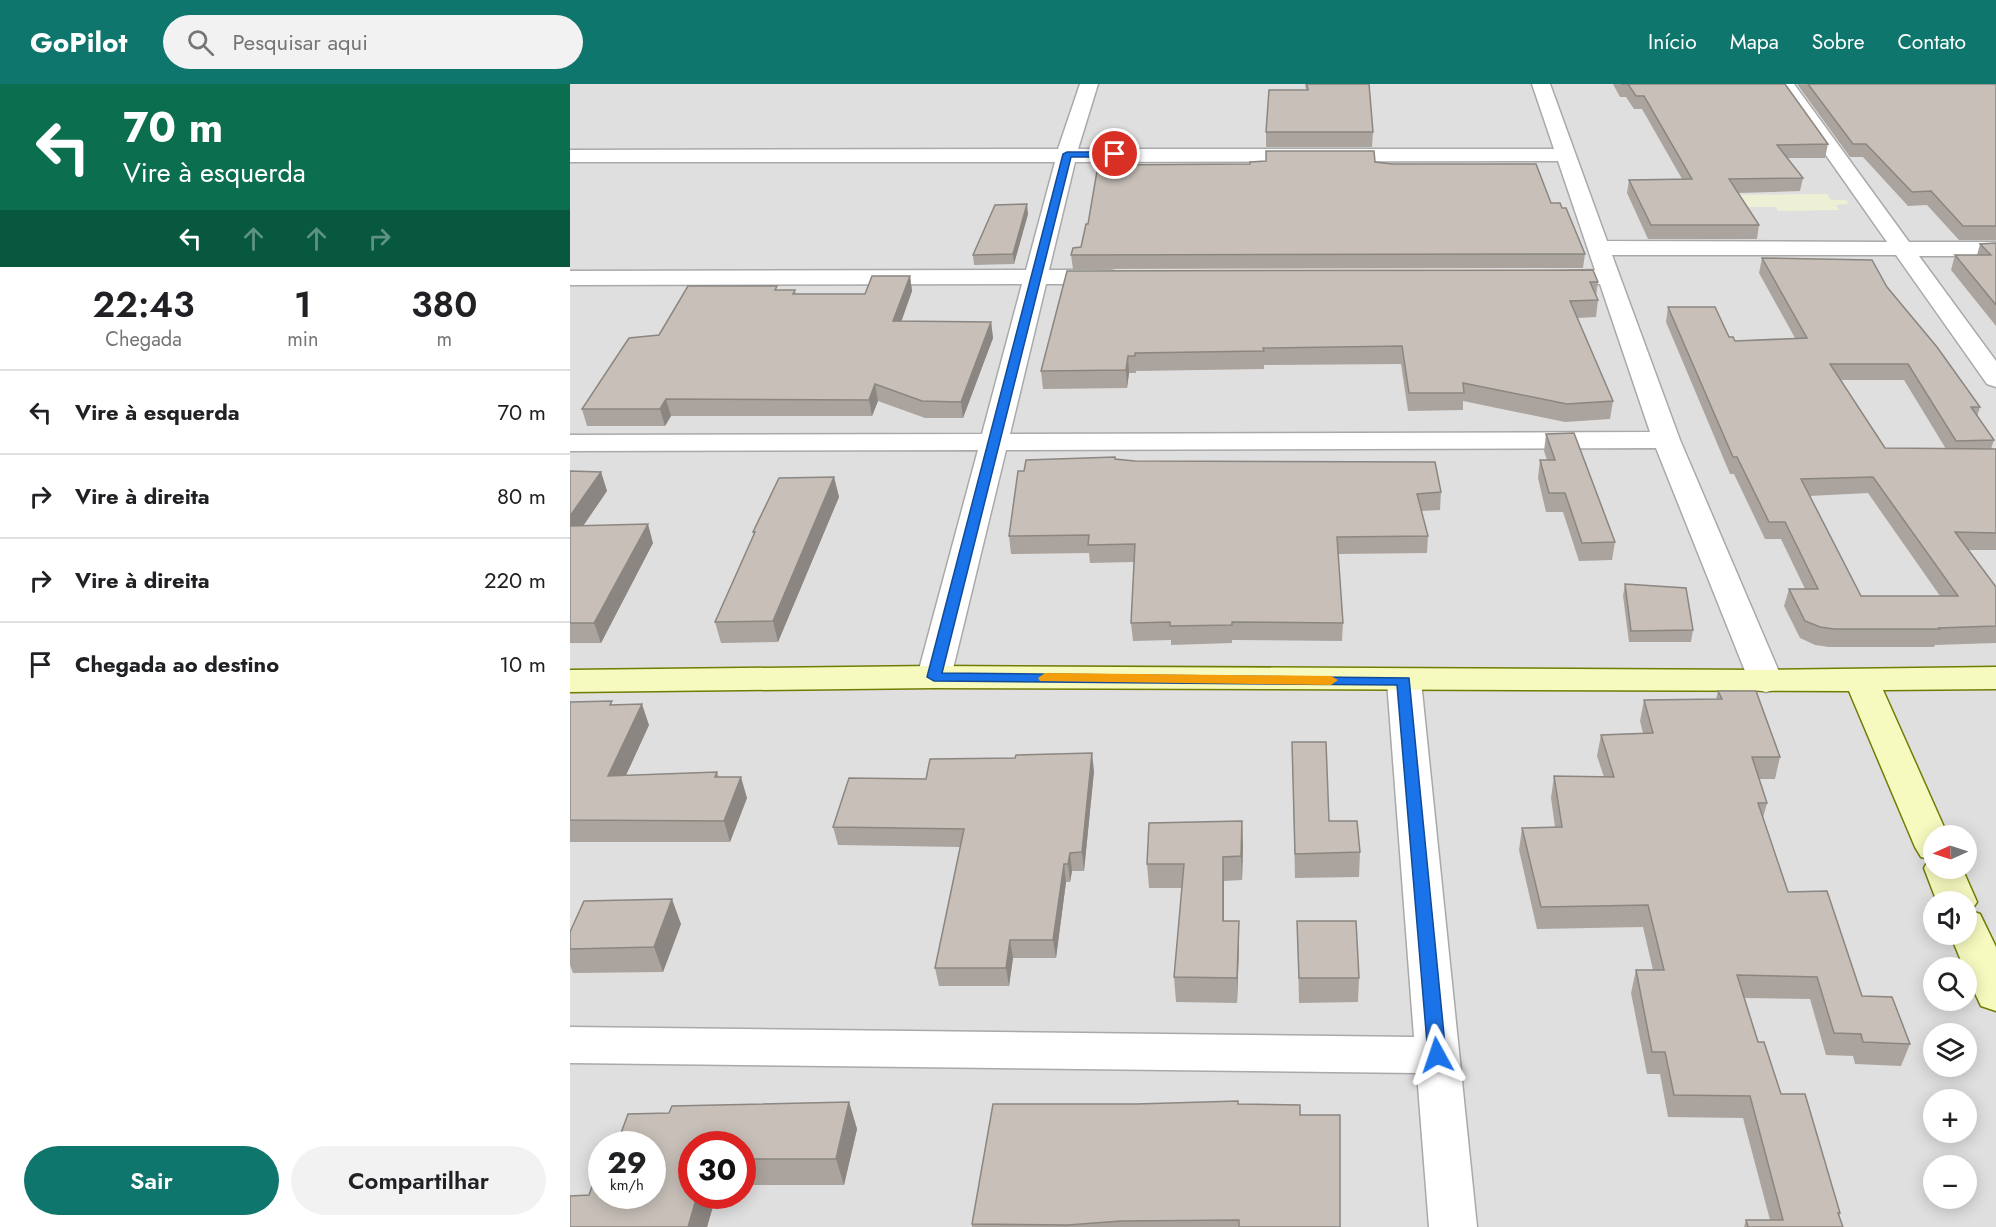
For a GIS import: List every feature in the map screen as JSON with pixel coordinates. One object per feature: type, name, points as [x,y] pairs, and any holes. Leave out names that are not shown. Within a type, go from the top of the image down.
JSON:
[{"type":"street","points":[[934,677],[1067,154],[1089,84]]},
{"type":"street","points":[[1541,84],[1666,440],[1766,681]]},
{"type":"street","points":[[1785,84],[1996,379]]},
{"type":"street","points":[[570,156],[1565,155]]},
{"type":"street","points":[[1121,159],[1565,155]]},
{"type":"street","points":[[1599,248],[1996,249]]},
{"type":"street","points":[[570,278],[1132,277]]},
{"type":"street","points":[[1525,277],[1609,277]]},
{"type":"street","points":[[570,443],[994,444],[1666,440]]},
{"type":"street","points":[[570,681],[934,677],[1404,681],[1766,681],[1996,678]]},
{"type":"street","points":[[1862,679],[1925,825]]},
{"type":"street","points":[[1404,681],[1453,1227]]},
{"type":"street","points":[[1975,945],[1996,994]]},
{"type":"street","points":[[570,1045],[1437,1055]]},
{"type":"shaded area","points":[[570,84],[1996,84],[1996,1227],[570,1227]]},
{"type":"green space","points":[[1827,194],[1831,200],[1846,200],[1849,204],[1836,205],[1839,210],[1778,211],[1776,207],[1746,207],[1728,195]]},
{"type":"building","points":[[1307,84],[1369,84],[1373,132],[1266,132],[1269,90],[1308,90]]},
{"type":"building","points":[[1628,84],[1785,84],[1828,144],[1777,145],[1803,178],[1729,179],[1759,225],[1651,225],[1629,180],[1692,179],[1644,96],[1636,96]]},
{"type":"building","points":[[1808,84],[1996,84],[1996,226],[1963,226],[1931,191],[1912,192],[1866,144],[1853,144]]},
{"type":"building","points":[[1266,151],[1374,151],[1375,162],[1392,164],[1536,164],[1551,203],[1560,203],[1562,208],[1566,208],[1585,254],[1071,255],[1073,248],[1081,247],[1086,224],[1088,224],[1097,171],[1110,171],[1111,165],[1250,164],[1250,162],[1266,161]]},
{"type":"building","points":[[1027,204],[1013,254],[973,255],[995,205]]},
{"type":"building","points":[[1996,243],[1996,305],[1955,255],[1991,255],[1980,244]]},
{"type":"building","points":[[1762,258],[1872,260],[1887,287],[1937,347],[1980,407],[1971,407],[1994,440],[1956,441],[1908,364],[1830,364],[1885,448],[1996,449],[1996,533],[1955,532],[1996,587],[1996,626],[1940,629],[1834,629],[1805,621],[1789,589],[1818,589],[1785,522],[1769,522],[1737,457],[1733,457],[1668,307],[1715,307],[1729,337],[1733,337],[1735,341],[1807,338]],"holes":[[[1873,477],[1958,596],[1861,596],[1801,479]]]},
{"type":"building","points":[[1593,270],[1598,282],[1590,282],[1598,300],[1570,301],[1613,401],[1567,404],[1463,383],[1464,393],[1409,393],[1402,346],[1135,353],[1135,356],[1128,356],[1126,370],[1041,371],[1067,271]]},
{"type":"building","points":[[872,276],[910,276],[893,321],[991,322],[961,402],[922,401],[875,384],[869,400],[666,399],[660,409],[582,409],[629,338],[659,335],[688,286],[777,286],[775,290],[795,290],[793,294],[865,294]]},
{"type":"building","points":[[1574,433],[1615,542],[1582,543],[1565,493],[1549,493],[1540,460],[1555,460],[1546,434]]},
{"type":"building","points":[[1115,457],[1115,459],[1135,461],[1435,462],[1441,492],[1417,494],[1428,536],[1337,537],[1343,623],[1232,622],[1232,625],[1170,626],[1170,622],[1131,623],[1135,544],[1088,545],[1089,535],[1009,536],[1018,471],[1024,471],[1026,460]]},
{"type":"building","points":[[570,471],[601,472],[570,516]]},
{"type":"building","points":[[834,477],[773,621],[715,622],[755,532],[753,532],[779,478]]},
{"type":"building","points":[[648,524],[594,623],[570,623],[570,526]]},
{"type":"building","points":[[1625,584],[1686,588],[1693,630],[1631,631]]},
{"type":"building","points":[[1718,691],[1756,691],[1780,757],[1752,757],[1767,803],[1758,803],[1788,892],[1827,891],[1862,996],[1892,997],[1910,1044],[1863,1042],[1861,1034],[1834,1033],[1817,977],[1737,975],[1758,1042],[1764,1042],[1781,1094],[1805,1094],[1843,1227],[1748,1227],[1746,1220],[1783,1220],[1750,1096],[1674,1095],[1665,1052],[1652,1052],[1636,970],[1664,970],[1648,905],[1541,907],[1522,828],[1562,827],[1554,776],[1614,777],[1601,735],[1653,733],[1644,700],[1722,699]]},
{"type":"building","points":[[612,701],[610,705],[642,704],[608,776],[717,772],[715,777],[741,777],[724,821],[570,820],[570,702]]},
{"type":"building","points":[[1292,742],[1326,742],[1329,821],[1357,821],[1360,852],[1295,854]]},
{"type":"building","points":[[1092,753],[1082,852],[1070,853],[1068,864],[1064,864],[1053,940],[1010,940],[1006,968],[935,968],[964,829],[833,827],[849,778],[926,779],[930,759],[1015,758],[1016,755]]},
{"type":"building","points":[[1242,821],[1241,856],[1223,857],[1223,921],[1239,921],[1237,978],[1174,977],[1184,864],[1147,864],[1149,823]]},
{"type":"building","points":[[672,899],[654,947],[570,949],[570,932],[584,901]]},
{"type":"building","points":[[1297,921],[1356,921],[1359,978],[1299,978]]},
{"type":"building","points":[[1238,1101],[1238,1104],[1300,1105],[1300,1115],[1340,1115],[1340,1227],[1239,1227],[1239,1220],[1121,1221],[1068,1225],[972,1224],[993,1104]]},
{"type":"building","points":[[849,1102],[836,1159],[756,1159],[756,1131],[678,1131],[678,1209],[693,1209],[688,1227],[570,1227],[570,1196],[588,1195],[588,1209],[666,1209],[666,1131],[622,1131],[628,1114],[669,1113],[672,1106]]},
{"type":"slow traffic","points":[[1045,678],[1331,680]]},
{"type":"route","points":[[1115,154],[1067,154],[934,677],[1404,681],[1437,1055]]}]
